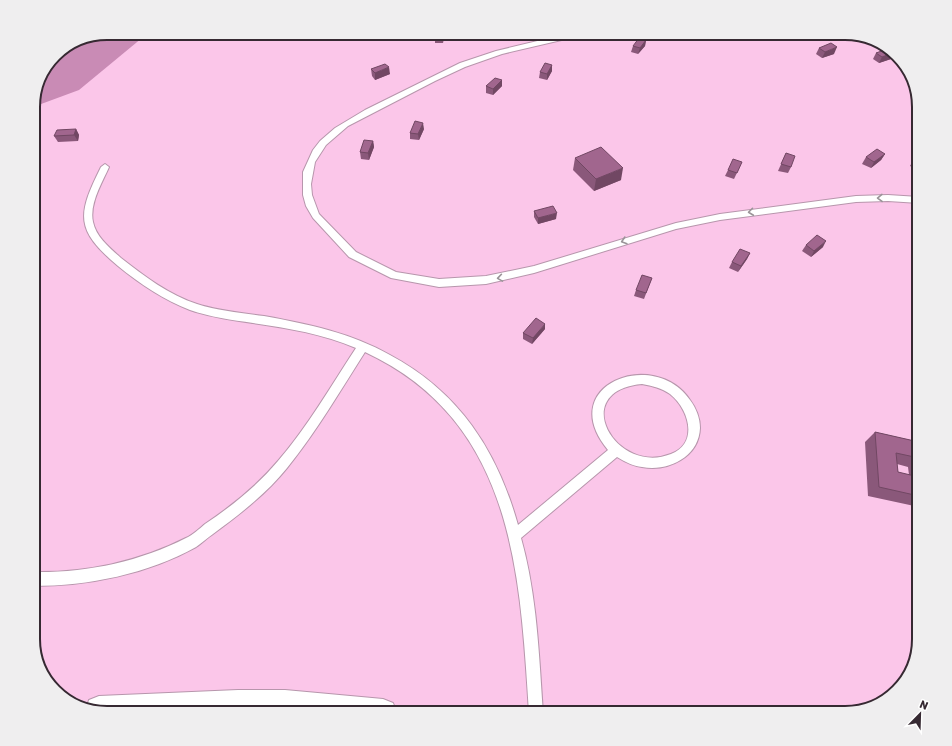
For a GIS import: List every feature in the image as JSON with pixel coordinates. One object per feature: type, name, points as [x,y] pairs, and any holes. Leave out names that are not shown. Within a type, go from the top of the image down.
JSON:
[{"type":"street","points":[[192,706],[284,704],[306,706]]},
{"type":"lane","points":[[552,40],[491,55],[456,67],[358,117],[342,127],[316,151],[307,174],[308,198],[312,210],[322,225],[344,248],[365,263],[384,272],[409,280],[442,284],[478,281],[530,271],[674,226],[727,216],[845,200],[895,198],[912,199]]},
{"type":"lane","points":[[105,167],[92,193],[88,206],[89,228],[96,240],[111,255],[142,278],[176,299],[193,307],[219,313],[305,327],[332,334],[363,346],[397,363],[416,376],[449,405],[464,422],[491,468],[501,491],[515,535],[530,618],[536,706]]},
{"type":"lane","points":[[40,579],[49,580],[86,576],[137,565],[189,544],[223,520],[269,481],[306,435],[363,346]]},
{"type":"lane","points":[[642,379],[658,382],[673,390],[684,400],[692,412],[694,425],[693,438],[686,450],[676,458],[662,463],[646,463],[630,459],[616,451],[604,439],[598,424],[598,410],[600,403],[612,387],[626,381],[642,379]]},
{"type":"lane","points":[[515,535],[616,451]]},
{"type":"shaded area","points":[[140,40],[79,90],[40,104],[42,89],[47,77],[54,66],[73,49],[94,41]]},
{"type":"shaded area","points":[[845,40],[858,41],[867,44],[886,54],[901,70],[905,77],[910,89],[912,107],[912,639],[908,661],[898,680],[882,695],[875,699],[863,704],[845,706],[107,706],[85,702],[66,692],[54,680],[47,669],[42,657],[40,644],[40,102],[42,89],[54,66],[73,49],[94,41]]},
{"type":"building","points":[[638,40],[646,40],[640,48],[633,46]]},
{"type":"building","points":[[831,43],[837,47],[825,52],[819,48]]},
{"type":"building","points":[[882,51],[887,55],[882,57],[876,53]]},
{"type":"building","points":[[545,63],[552,65],[547,74],[540,72]]},
{"type":"building","points":[[385,64],[389,67],[375,73],[371,69]]},
{"type":"building","points":[[495,78],[502,80],[493,89],[486,86]]},
{"type":"building","points":[[415,121],[423,123],[418,134],[410,133]]},
{"type":"building","points":[[76,129],[74,135],[54,136],[57,130]]},
{"type":"building","points":[[364,140],[373,141],[368,153],[360,152]]},
{"type":"building","points":[[601,147],[623,168],[596,179],[575,158]]},
{"type":"building","points":[[877,149],[885,154],[874,162],[866,157]]},
{"type":"building","points":[[786,153],[795,156],[791,167],[781,164]]},
{"type":"building","points":[[733,159],[742,162],[737,173],[728,170]]},
{"type":"building","points":[[553,206],[557,213],[538,218],[534,211]]},
{"type":"building","points":[[817,235],[826,241],[814,251],[806,245]]},
{"type":"building","points":[[740,249],[750,253],[741,266],[732,262]]},
{"type":"building","points":[[642,275],[652,278],[646,293],[636,290]]},
{"type":"building","points":[[536,318],[545,324],[533,338],[523,333]]},
{"type":"building","points":[[875,432],[912,440],[912,456],[896,453],[898,472],[912,475],[912,494],[879,487]]}]
